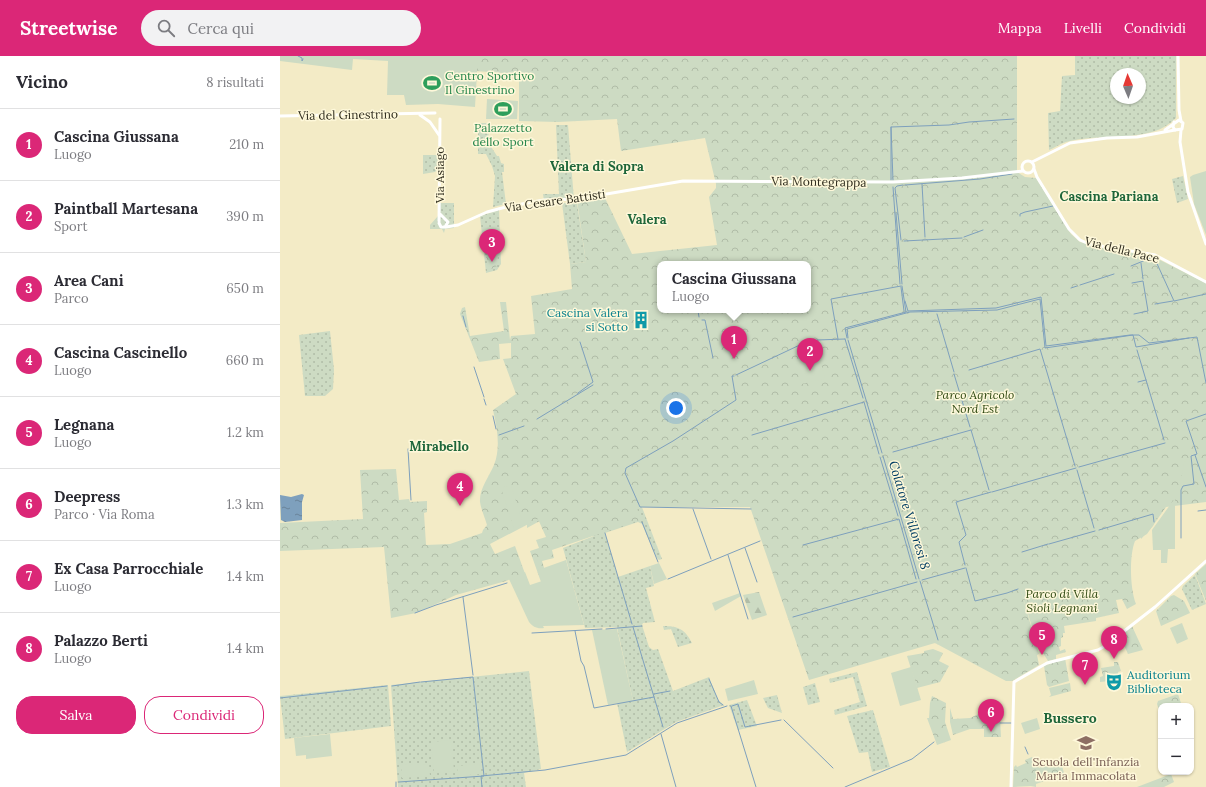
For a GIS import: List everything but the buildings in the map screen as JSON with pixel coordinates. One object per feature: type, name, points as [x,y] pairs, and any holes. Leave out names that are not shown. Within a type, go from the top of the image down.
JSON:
[{"type":"street","points":[[1178,56],[1179,110],[1183,126],[1181,130],[1180,142]]},
{"type":"street","points":[[1179,110],[1173,127],[1176,130],[1180,142],[1190,198],[1206,244]]},
{"type":"street","points":[[416,114],[431,123],[437,124],[440,119],[435,113],[430,116],[431,123]]},
{"type":"street","name":"Via del Ginestrino","points":[[280,116],[435,113]]},
{"type":"street","name":"Via Asiago","points":[[440,119],[440,214],[442,220]]},
{"type":"street","points":[[1161,132],[1175,122],[1181,121]]},
{"type":"street","name":"Via Asiago","points":[[431,123],[440,136]]},
{"type":"street","points":[[1041,158],[1034,168],[1028,173],[1023,171],[1022,166],[1026,161],[1032,162],[1071,143],[1107,138],[1135,137],[1181,130]]},
{"type":"street","points":[[1032,162],[1034,168]]},
{"type":"street","name":"Via Montegrappa","points":[[1012,171],[1022,166]]},
{"type":"street","name":"Via della Pace","points":[[1034,168],[1039,181],[1070,230],[1080,240],[1089,244],[1156,256],[1206,282]]},
{"type":"street","name":"Via Montegrappa","points":[[626,190],[692,180],[893,182],[973,177],[1012,171],[1023,171]]},
{"type":"street","name":"Via della Pace","points":[[1028,173],[1039,181]]},
{"type":"street","name":"Via Cesare Battisti","points":[[447,225],[464,223],[484,213],[501,208],[544,200],[575,199],[626,190]]},
{"type":"street","points":[[442,220],[447,225],[440,226],[442,220]]},
{"type":"street","points":[[1011,787],[1013,684],[1047,663],[1100,649],[1155,607],[1206,561]]},
{"type":"green space","name":"Centro Sportivo Il Ginestrino","points":[[280,56],[478,56],[475,107],[438,104],[406,105],[404,95],[387,95],[388,61],[353,59],[352,70],[280,61]]},
{"type":"green space","name":"Parco Agricolo Nord Est","points":[[476,56],[1017,56],[1017,172],[1025,177],[1036,178],[1071,234],[1080,242],[1154,257],[1206,283],[1206,502],[1166,507],[1147,534],[1135,541],[1133,547],[1131,572],[1132,590],[1136,604],[1127,609],[1122,599],[1116,600],[1119,613],[1096,618],[1096,621],[1064,626],[1065,633],[1063,633],[1063,637],[1061,638],[1061,646],[1059,647],[1060,651],[1065,649],[1066,652],[1056,655],[1056,659],[1048,661],[1043,653],[1040,654],[1020,587],[1039,654],[1037,655],[1039,665],[1012,681],[1006,681],[935,643],[809,680],[750,507],[637,507],[640,520],[552,550],[554,558],[542,561],[548,581],[541,582],[530,551],[539,548],[536,540],[546,537],[538,519],[490,544],[495,554],[515,546],[528,582],[522,574],[506,581],[456,595],[416,613],[391,618],[384,547],[280,551],[280,523],[363,519],[360,470],[396,469],[399,500],[409,499],[410,502],[427,501],[427,512],[424,513],[426,545],[450,544],[482,533],[487,525],[480,502],[480,497],[494,465],[498,445],[493,410],[516,394],[503,359],[511,358],[511,343],[499,344],[500,359],[479,362],[460,314],[462,308],[465,307],[470,336],[504,331],[500,302],[506,302],[510,340],[511,336],[535,334],[531,296],[572,289],[570,264],[586,262],[577,200],[604,196],[632,254],[717,245],[709,197],[716,188],[716,184],[705,138],[621,151],[617,119],[558,122],[519,121],[519,74],[475,71]]},
{"type":"green space","points":[[1075,56],[1176,56],[1176,118],[1153,132],[1139,135],[1079,139],[1066,142],[1049,150],[1048,113],[1060,111],[1062,76],[1075,75]]},
{"type":"green space","points":[[487,99],[518,101],[517,119],[486,119]]},
{"type":"green space","points":[[478,123],[487,123],[490,145],[497,156],[499,156],[501,163],[504,164],[504,172],[502,172],[506,204],[493,207],[495,176],[486,154],[478,154]]},
{"type":"green space","points":[[556,125],[568,125],[574,200],[544,201],[543,194],[559,194]]},
{"type":"green space","points":[[423,155],[439,155],[439,167],[435,172],[423,174]]},
{"type":"green space","points":[[1206,171],[1206,235],[1194,204],[1190,177]]},
{"type":"green space","points":[[1183,176],[1188,199],[1177,203],[1172,179]]},
{"type":"green space","points":[[440,203],[454,203],[454,228],[445,229],[444,233],[442,229],[430,229],[430,225],[438,216]]},
{"type":"green space","points":[[562,203],[577,203],[586,262],[570,264]]},
{"type":"green space","points":[[499,210],[501,264],[497,270],[486,273],[480,216]]},
{"type":"green space","points":[[496,228],[498,248],[486,249],[484,229]]},
{"type":"green space","points":[[498,254],[497,266],[488,271],[486,255]]},
{"type":"green space","points":[[900,287],[628,471],[662,559],[659,560],[656,557],[642,524],[638,522],[605,533],[618,577],[650,566],[654,586],[646,588],[655,622],[643,623],[642,625],[649,647],[653,650],[658,649],[673,691],[709,677],[718,700],[724,705],[676,722],[627,752],[617,703],[633,701],[617,627],[585,628],[563,548],[594,536],[591,535],[637,519],[638,515],[625,478],[618,478],[527,528],[527,523],[804,313],[811,313],[811,309]]},
{"type":"green space","points":[[330,331],[334,370],[333,389],[325,396],[305,396],[299,335]]},
{"type":"green space","points":[[820,358],[825,379],[801,384],[795,364]]},
{"type":"green space","points":[[1191,461],[1193,483],[1180,486],[1184,462]]},
{"type":"green space","points":[[511,485],[523,524],[514,529],[501,488]]},
{"type":"green space","points":[[1175,498],[1175,549],[1168,549],[1167,563],[1161,563],[1161,550],[1153,550],[1152,530]]},
{"type":"green space","points":[[1159,513],[1153,526],[1141,539],[1138,519]]},
{"type":"green space","points":[[566,560],[584,625],[543,626],[544,628],[535,627],[529,622],[509,579],[525,572],[530,585],[542,581],[538,570]]},
{"type":"green space","points":[[659,563],[667,579],[654,584],[650,566]]},
{"type":"green space","points":[[1206,564],[1206,601],[1195,574]]},
{"type":"green space","points":[[1195,575],[1206,604],[1192,610],[1182,589],[1183,586]]},
{"type":"green space","points":[[759,592],[767,615],[752,620],[743,595]]},
{"type":"green space","points":[[740,593],[741,596],[715,611],[712,603]]},
{"type":"green space","points":[[1174,595],[1184,601],[1190,613],[1161,626],[1156,611],[1171,596]]},
{"type":"green space","points":[[1182,623],[1188,639],[1177,644],[1170,628]]},
{"type":"green space","points":[[663,626],[673,627],[684,631],[692,643],[678,647],[671,629],[664,630]]},
{"type":"green space","points":[[1132,626],[1143,650],[1128,654],[1123,643],[1121,644],[1118,639],[1119,636]]},
{"type":"green space","points":[[617,629],[633,701],[608,705],[592,630]]},
{"type":"green space","points":[[933,649],[943,653],[939,661],[949,666],[940,682],[917,688],[907,656],[924,653],[924,651]]},
{"type":"green space","points":[[1065,658],[1069,681],[1049,687],[1047,685],[1044,666]]},
{"type":"green space","points":[[1114,662],[1118,662],[1121,671],[1118,672],[1119,680],[1100,682],[1100,677],[1103,676],[1101,668],[1114,666]]},
{"type":"green space","points":[[911,667],[921,700],[900,706],[891,673]]},
{"type":"green space","points":[[529,671],[541,769],[524,773],[526,787],[398,787],[391,685]]},
{"type":"green space","points":[[857,672],[867,706],[835,715],[834,710],[860,702],[853,677],[830,683],[829,679]]},
{"type":"green space","points":[[754,680],[758,694],[728,701],[725,689]]},
{"type":"green space","points":[[815,683],[820,702],[808,705],[803,687]]},
{"type":"green space","points":[[1070,683],[1071,691],[1049,697],[1051,695],[1049,688]]},
{"type":"green space","points":[[388,685],[391,726],[285,739],[280,696]]},
{"type":"green space","points":[[1178,694],[1181,703],[1158,703],[1158,707],[1157,704],[1158,701]]},
{"type":"green space","points":[[777,695],[782,713],[768,708],[763,698]]},
{"type":"green space","points":[[932,696],[946,703],[945,722],[951,740],[937,745],[927,718],[929,718]]},
{"type":"green space","points":[[747,700],[757,726],[738,730],[729,705]]},
{"type":"green space","points":[[950,708],[953,719],[970,718],[983,712],[985,721],[998,712],[1000,717],[1001,737],[984,737],[984,729],[970,729],[953,735],[950,722]]},
{"type":"green space","points":[[873,710],[890,767],[872,772],[868,752],[859,753],[847,716]]},
{"type":"green space","points":[[1037,718],[1040,729],[1025,734],[1021,723]]},
{"type":"green space","points":[[330,734],[332,756],[306,759],[306,755],[296,756],[294,738]]},
{"type":"green space","points":[[451,740],[454,771],[434,773],[431,742]]},
{"type":"green space","points":[[1032,757],[1039,768],[1060,758],[1065,777],[1061,779],[1059,776],[1036,784],[1036,787],[1013,787],[1014,767],[1016,765],[1017,767],[1026,763],[1025,760]]},
{"type":"green space","points":[[429,764],[430,776],[402,778],[401,765]]},
{"type":"green space","points":[[479,764],[480,774],[458,776],[457,766]]},
{"type":"green space","points":[[1168,775],[1171,775],[1174,782],[1164,787],[1137,787]]},
{"type":"water","points":[[302,494],[304,495],[302,502],[302,520],[285,522],[281,520],[280,495],[291,497]]},
{"type":"waterway","points":[[298,56],[302,58],[302,61],[303,59]]},
{"type":"waterway","points":[[893,180],[891,127],[949,125],[1014,119]]},
{"type":"waterway","points":[[891,127],[891,180]]},
{"type":"waterway","points":[[905,185],[980,179],[1012,174]]},
{"type":"waterway","points":[[922,184],[925,237]]},
{"type":"waterway","points":[[901,240],[895,188],[903,185]]},
{"type":"waterway","points":[[893,187],[900,284]]},
{"type":"waterway","points":[[1020,216],[1020,214],[1025,212],[1053,206]]},
{"type":"waterway","points":[[896,213],[902,284]]},
{"type":"waterway","points":[[964,237],[983,230]]},
{"type":"waterway","points":[[904,241],[962,238]]},
{"type":"waterway","points":[[1131,266],[1153,257]]},
{"type":"waterway","points":[[1154,257],[1174,301],[1206,294]]},
{"type":"waterway","points":[[1141,263],[1143,279]]},
{"type":"waterway","points":[[1080,285],[1114,274]]},
{"type":"waterway","points":[[1132,283],[1143,281],[1148,311],[1134,314]]},
{"type":"waterway","points":[[838,339],[831,299],[901,286]]},
{"type":"waterway","points":[[902,286],[906,312]]},
{"type":"waterway","points":[[1071,288],[1077,286]]},
{"type":"waterway","points":[[901,287],[904,311]]},
{"type":"waterway","points":[[908,311],[996,308],[1041,297],[1046,346],[1130,335],[1139,335],[1149,343],[1197,337],[1206,383]]},
{"type":"waterway","points":[[848,338],[847,329],[910,312],[997,310],[1040,299],[1045,348],[1133,335],[1136,347],[1189,338]]},
{"type":"waterway","points":[[905,301],[908,311]]},
{"type":"waterway","points":[[1155,304],[1173,301]]},
{"type":"waterway","name":"Colatore Villoresi 8","points":[[847,338],[845,328],[906,312]]},
{"type":"waterway","points":[[698,313],[699,317]]},
{"type":"waterway","points":[[937,314],[954,372]]},
{"type":"waterway","points":[[463,316],[466,327]]},
{"type":"waterway","points":[[702,320],[705,320],[713,358]]},
{"type":"waterway","name":"Colatore Villoresi 8","points":[[845,339],[863,398]]},
{"type":"waterway","points":[[736,375],[804,343],[817,340],[845,339]]},
{"type":"waterway","name":"Colatore Villoresi 8","points":[[848,340],[882,453]]},
{"type":"waterway","points":[[578,393],[593,382],[580,342]]},
{"type":"waterway","points":[[969,370],[1040,349],[1075,466]]},
{"type":"waterway","points":[[1137,350],[1164,440]]},
{"type":"waterway","points":[[474,367],[484,397]]},
{"type":"waterway","points":[[954,374],[970,427]]},
{"type":"waterway","points":[[734,376],[732,376],[736,400],[673,441],[626,468],[625,473],[640,507],[751,509]]},
{"type":"waterway","points":[[1138,382],[1146,380]]},
{"type":"waterway","points":[[537,419],[593,385]]},
{"type":"waterway","points":[[484,399],[486,405]]},
{"type":"waterway","points":[[752,435],[864,402],[879,454]]},
{"type":"waterway","points":[[1181,538],[1181,490],[1183,486],[1194,484],[1191,456],[1197,454],[1186,421],[1206,414]]},
{"type":"waterway","points":[[493,416],[496,429]]},
{"type":"waterway","points":[[499,435],[524,426]]},
{"type":"waterway","points":[[971,430],[989,490]]},
{"type":"waterway","points":[[893,452],[971,430]]},
{"type":"waterway","points":[[1079,467],[1165,443]]},
{"type":"waterway","points":[[408,449],[411,500]]},
{"type":"waterway","points":[[1195,455],[1206,487]]},
{"type":"waterway","name":"Colatore Villoresi 8","points":[[883,456],[919,579]]},
{"type":"waterway","name":"Colatore Villoresi 8","points":[[880,457],[898,516]]},
{"type":"waterway","points":[[992,492],[1076,468]]},
{"type":"waterway","points":[[1077,470],[1094,528]]},
{"type":"waterway","points":[[965,565],[959,542],[966,535],[956,502],[991,492]]},
{"type":"waterway","points":[[693,509],[711,559]]},
{"type":"waterway","points":[[1198,511],[1206,510]]},
{"type":"waterway","points":[[1099,530],[1153,514],[1154,522]]},
{"type":"waterway","points":[[803,545],[899,519],[916,579]]},
{"type":"waterway","points":[[642,522],[658,562]]},
{"type":"waterway","points":[[1049,544],[1095,531]]},
{"type":"waterway","points":[[605,533],[632,624]]},
{"type":"waterway","points":[[668,579],[760,541]]},
{"type":"waterway","points":[[1022,552],[1048,544]]},
{"type":"waterway","points":[[745,548],[757,582]]},
{"type":"waterway","points":[[728,555],[748,619]]},
{"type":"waterway","points":[[922,580],[965,568]]},
{"type":"waterway","points":[[966,568],[975,601],[1018,589]]},
{"type":"waterway","name":"Colatore Villoresi 8","points":[[920,581],[938,640]]},
{"type":"waterway","points":[[793,617],[917,582]]},
{"type":"waterway","points":[[415,613],[507,583]]},
{"type":"waterway","points":[[463,597],[473,675]]},
{"type":"waterway","points":[[606,629],[642,626]]},
{"type":"waterway","points":[[633,627],[663,727]]},
{"type":"waterway","points":[[532,633],[602,629]]},
{"type":"waterway","points":[[575,631],[581,661],[584,666],[594,708],[654,697]]},
{"type":"waterway","points":[[399,782],[484,776],[473,677],[421,682]]},
{"type":"waterway","points":[[709,679],[719,702],[723,705]]},
{"type":"waterway","points":[[392,686],[420,682]]},
{"type":"waterway","points":[[280,698],[387,686]]},
{"type":"waterway","points":[[654,694],[670,691]]},
{"type":"waterway","points":[[732,706],[738,704],[745,727],[781,720]]},
{"type":"waterway","points":[[482,787],[481,776],[545,770],[626,755],[677,723],[727,706]]},
{"type":"waterway","points":[[731,706],[756,787]]},
{"type":"waterway","points":[[784,720],[833,768]]},
{"type":"waterway","name":"Colatore Villoresi 8","points":[[1000,723],[1011,723]]},
{"type":"waterway","points":[[661,734],[676,787]]},
{"type":"waterway","points":[[845,787],[912,759],[934,742]]},
{"type":"waterway","name":"Colatore Villoresi 8","points":[[1025,747],[1028,754]]},
{"type":"waterway","points":[[396,782],[396,787]]},
{"type":"place","name":"Centro Sportivo Il Ginestrino","points":[[432,83]]},
{"type":"place","name":"Palazzetto dello Sport","points":[[503,109]]},
{"type":"place","name":"Area Cani","points":[[492,262]]},
{"type":"place","name":"Cascina Valera si Sotto","points":[[641,320]]},
{"type":"place","name":"Cascina Giussana","points":[[734,359]]},
{"type":"place","name":"Paintball Martesana","points":[[810,371]]},
{"type":"place","name":"Cascina Cascinello","points":[[460,506]]},
{"type":"place","name":"Legnana","points":[[1042,655]]},
{"type":"place","name":"Palazzo Berti","points":[[1114,659]]},
{"type":"place","name":"Auditorium Biblioteca","points":[[1114,682]]},
{"type":"place","name":"Ex Casa Parrocchiale","points":[[1085,685]]},
{"type":"place","name":"Deepress","points":[[991,732]]},
{"type":"place","name":"Scuola dell'Infanzia Maria Immacolata","points":[[1086,743]]},
{"type":"district","name":"Valera di Sopra","points":[[597,166]]},
{"type":"district","name":"Cascina Pariana","points":[[1109,196]]},
{"type":"district","name":"Valera","points":[[647,219]]},
{"type":"district","name":"Mirabello","points":[[439,446]]},
{"type":"district","name":"Bussero","points":[[1070,718]]},
{"type":"park label","name":"Parco di Villa Sioli Legnani","points":[[1062,601]]}]
